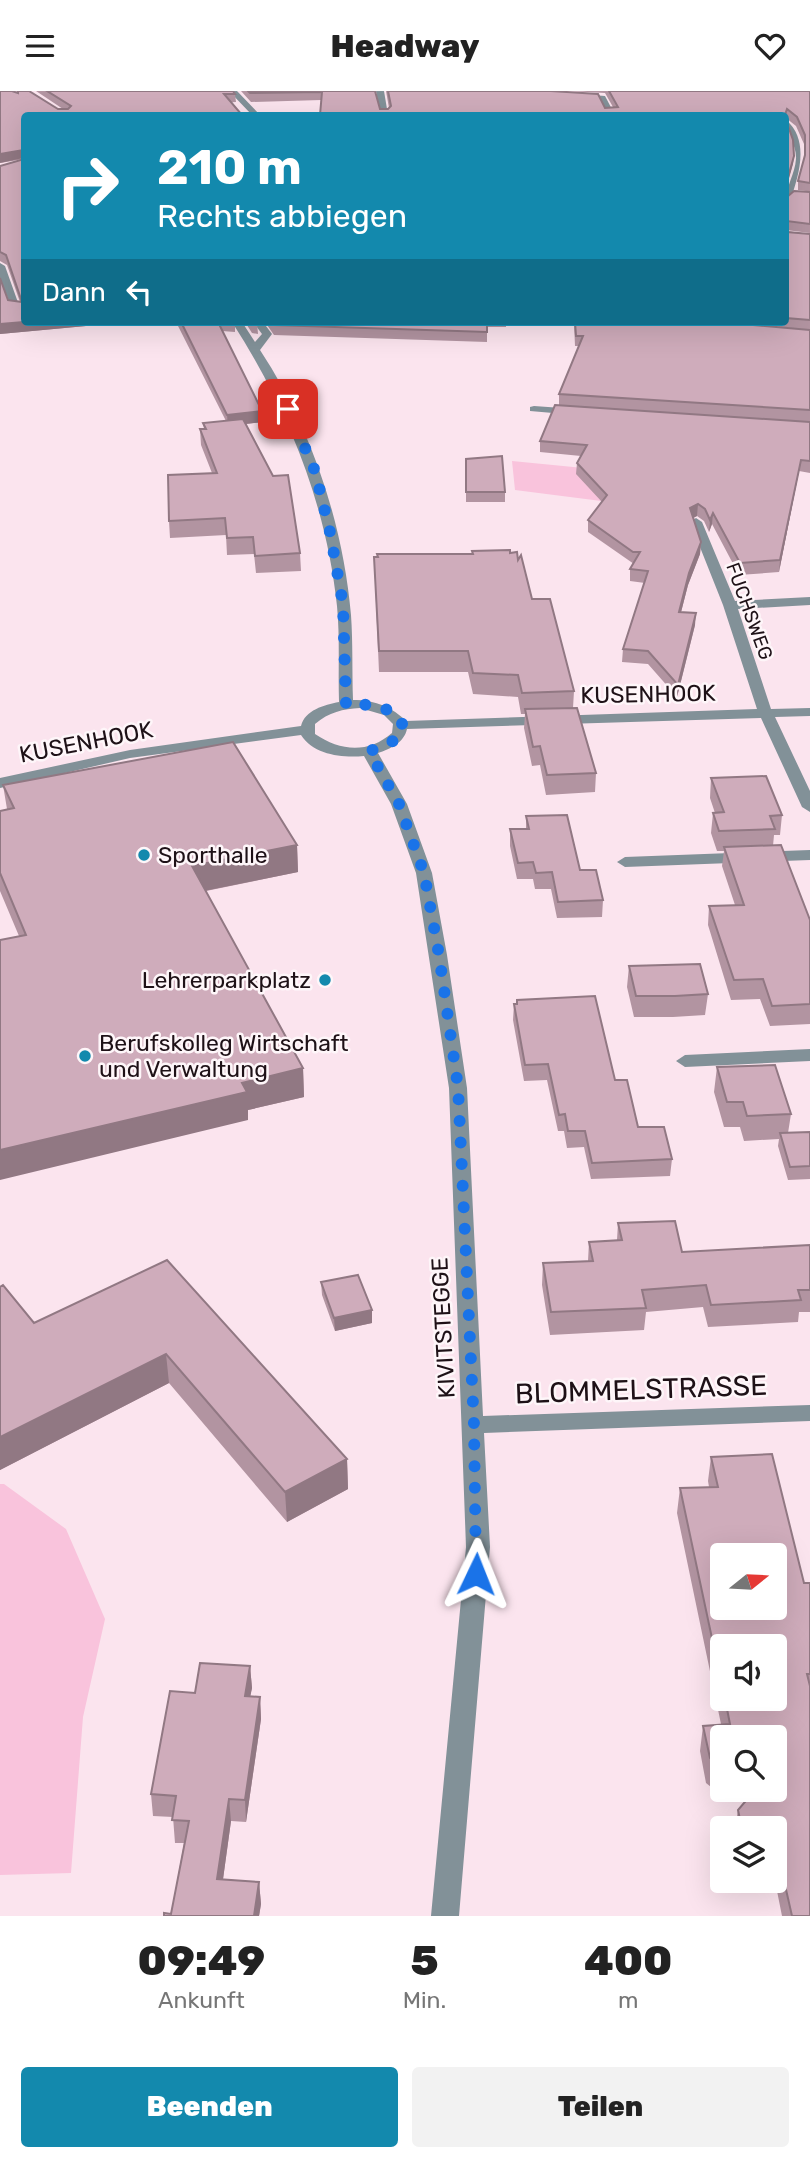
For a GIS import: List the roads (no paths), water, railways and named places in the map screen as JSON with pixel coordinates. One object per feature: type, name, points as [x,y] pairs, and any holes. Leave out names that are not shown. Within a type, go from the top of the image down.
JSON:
[{"type":"street","points":[[233,91],[253,112]]},
{"type":"street","points":[[380,91],[384,112]]},
{"type":"street","points":[[547,91],[548,95],[602,98],[609,112]]},
{"type":"street","points":[[789,126],[801,145],[803,159],[797,181],[789,194]]},
{"type":"street","points":[[789,158],[803,159]]},
{"type":"street","points":[[789,197],[799,195]]},
{"type":"street","points":[[0,265],[17,310]]},
{"type":"street","points":[[240,326],[298,427],[315,471],[343,604],[346,705]]},
{"type":"street","points":[[255,349],[267,334],[261,326]]},
{"type":"street","points":[[534,409],[584,413]]},
{"type":"street","name":"FUCHSWEG","points":[[696,521],[730,605],[766,715],[810,807]]},
{"type":"street","points":[[730,605],[810,601]]},
{"type":"street","points":[[346,705],[380,708],[394,714],[403,725],[403,731],[395,741],[369,751],[338,751],[323,747],[314,742],[306,730],[307,723],[316,714],[346,705]]},
{"type":"street","name":"KUSENHOOK","points":[[403,725],[810,712]]},
{"type":"street","name":"KUSENHOOK","points":[[0,783],[130,754],[306,730]]},
{"type":"street","name":"KIVITSTEGGE","points":[[369,751],[399,804],[424,873],[458,1087],[478,1547],[445,1916]]},
{"type":"street","points":[[625,862],[810,855]]},
{"type":"street","points":[[685,1061],[810,1055]]},
{"type":"street","name":"BLOMMELSTRASSE","points":[[474,1425],[810,1413]]},
{"type":"place","name":"Sporthalle","points":[[144,855]]},
{"type":"place","name":"Lehrerparkplatz","points":[[325,980]]},
{"type":"place","name":"Berufskolleg Wirtschaft und Verwaltung","points":[[85,1056]]}]
